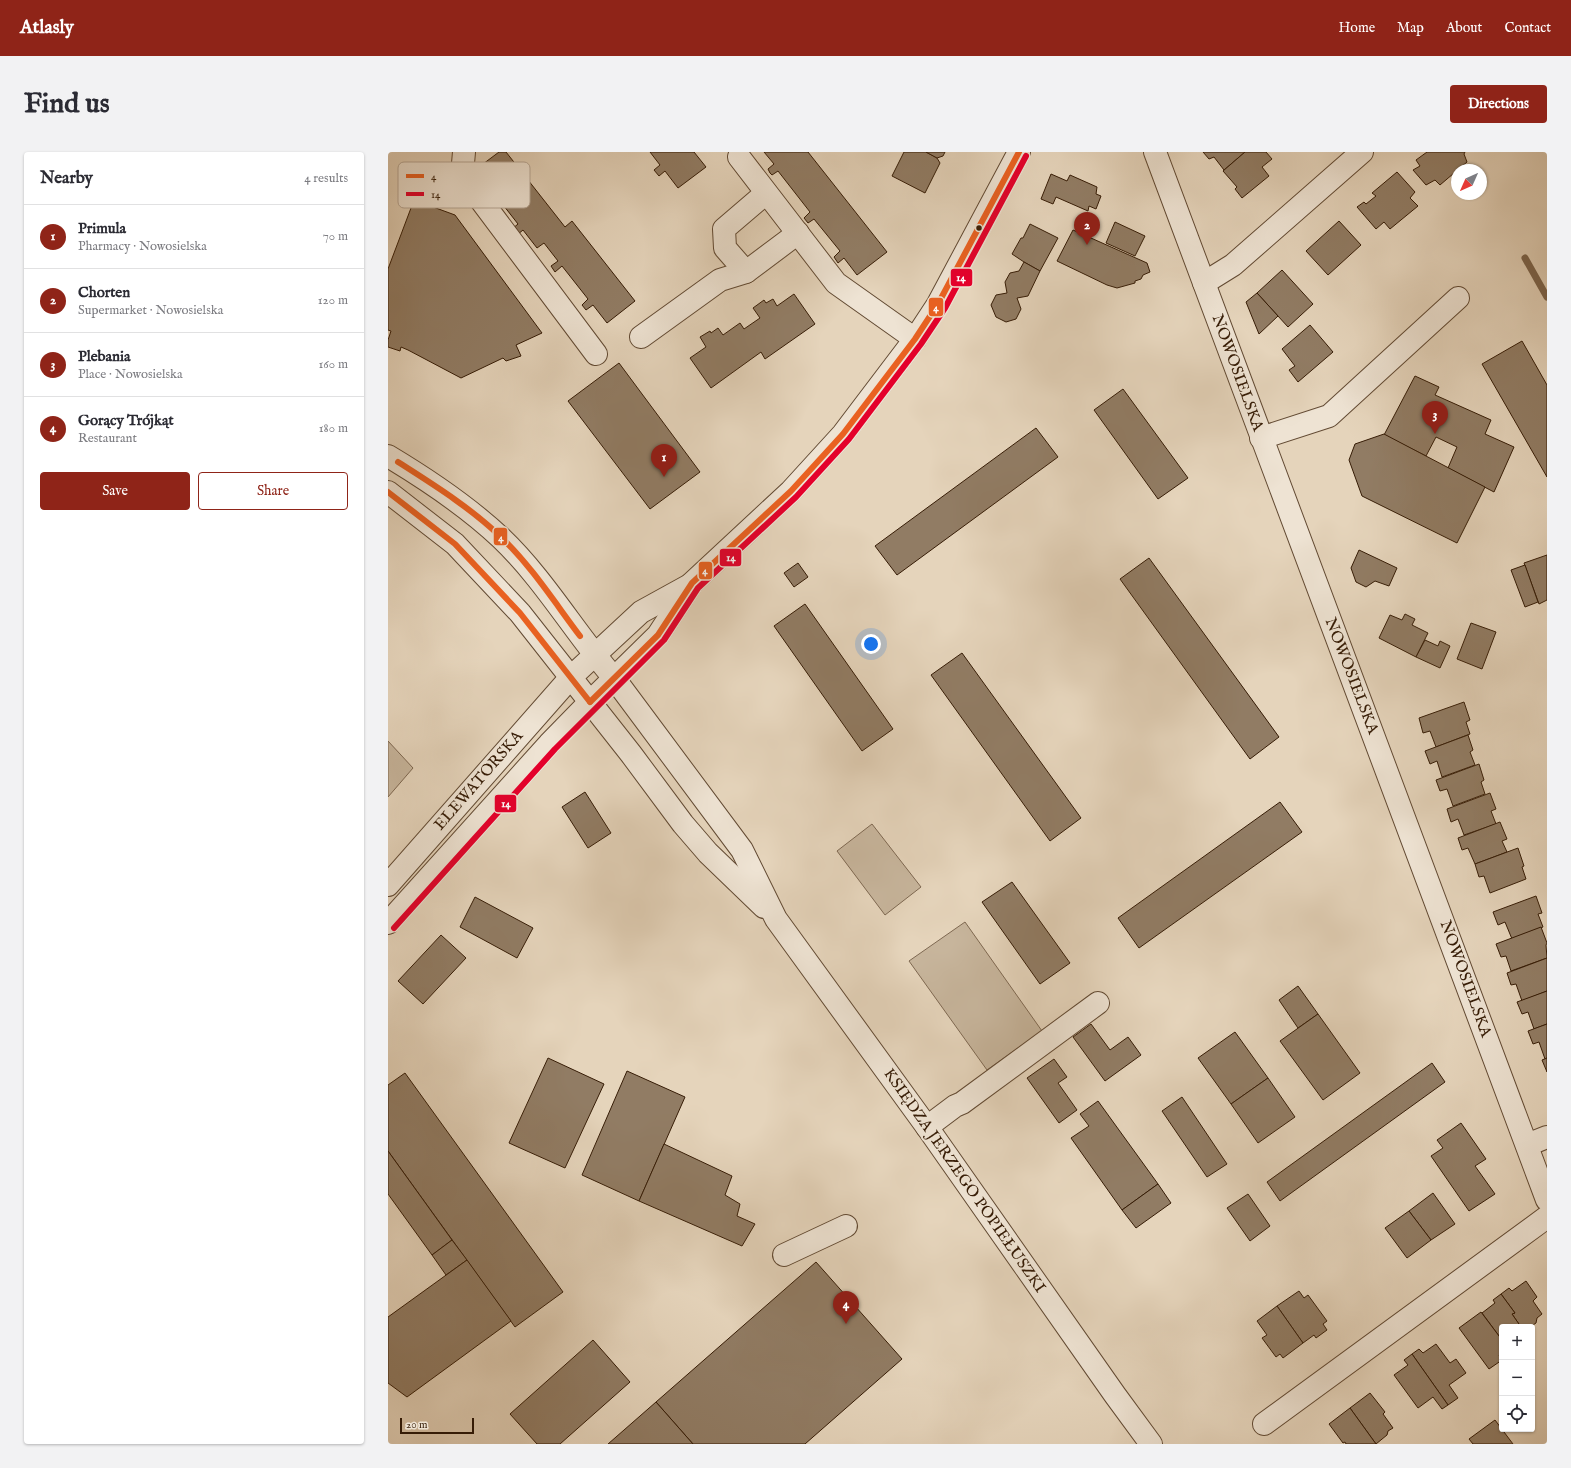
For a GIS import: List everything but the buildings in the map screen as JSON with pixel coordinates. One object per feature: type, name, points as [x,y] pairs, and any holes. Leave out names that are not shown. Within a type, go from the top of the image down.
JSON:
[{"type":"street","points":[[463,162],[464,152]]},
{"type":"street","points":[[595,655],[641,612],[692,583],[791,491],[844,434],[915,339],[938,304],[1018,152]]},
{"type":"street","name":"NOWOSIELSKA","points":[[1155,152],[1261,438],[1537,1141],[1547,1200]]},
{"type":"street","points":[[1204,283],[1233,266],[1362,152]]},
{"type":"street","points":[[739,157],[836,283],[915,339]]},
{"type":"street","points":[[746,272],[724,248],[724,228],[766,193]]},
{"type":"street","points":[[487,208],[596,354]]},
{"type":"street","points":[[641,337],[720,280],[746,272],[798,233]]},
{"type":"street","points":[[1261,438],[1329,416],[1458,298]]},
{"type":"street","name":"KSIĘDZA JERZEGO POPIEŁUSZKI","points":[[388,456],[458,501],[502,538],[529,568],[614,678],[742,850],[776,919],[927,1127],[1151,1444]]},
{"type":"street","name":"KSIĘDZA JERZEGO POPIEŁUSZKI","points":[[388,492],[455,544],[520,613],[631,754],[683,824],[708,853],[776,919]]},
{"type":"street","points":[[614,678],[658,635],[692,583]]},
{"type":"street","name":"ELEWATORSKA","points":[[388,885],[571,677],[595,655]]},
{"type":"street","name":"ELEWATORSKA","points":[[388,923],[549,744],[614,678]]},
{"type":"street","points":[[927,1127],[1098,1004]]},
{"type":"street","points":[[1264,1424],[1547,1217]]},
{"type":"street","points":[[784,1255],[846,1226]]},
{"type":"shaded area","points":[[388,741],[413,768],[388,797]]},
{"type":"shaded area","points":[[872,824],[921,887],[885,915],[837,851]]},
{"type":"shaded area","points":[[965,922],[1042,1031],[987,1070],[909,961]]},
{"type":"waterway","points":[[1525,258],[1547,297]]},
{"type":"transit line","name":"4","points":[[590,702],[658,635],[692,583],[791,491],[843,434],[915,339],[938,304],[1019,152]]},
{"type":"transit line","name":"14","points":[[394,928],[555,749],[664,640],[698,588],[796,497],[849,439],[921,344],[945,308],[1026,156]]},
{"type":"transit line","name":"4","points":[[398,462],[439,488],[478,517],[502,538],[533,573],[580,636]]},
{"type":"transit line","name":"4","points":[[388,492],[455,544],[520,613],[590,702]]},
{"type":"place","name":"Chorten","points":[[1087,245]]},
{"type":"place","name":"Plebania","points":[[1435,434]]},
{"type":"place","name":"Primula","points":[[664,477]]},
{"type":"place","name":"Gorący Trójkąt","points":[[846,1324]]}]
